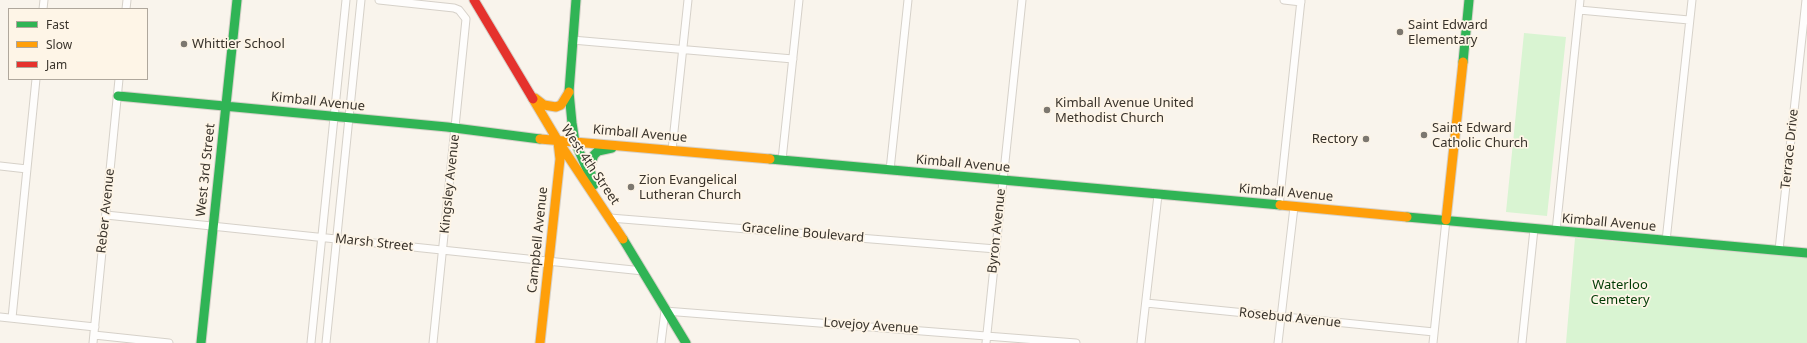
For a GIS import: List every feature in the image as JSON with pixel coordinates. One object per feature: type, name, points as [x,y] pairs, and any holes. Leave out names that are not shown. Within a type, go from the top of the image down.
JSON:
[{"type":"main road","name":"West 3rd Street","points":[[201,343],[237,0]]},
{"type":"main road","name":"West 4th Street","points":[[474,0],[558,141],[610,218],[643,271],[665,311],[686,343]]},
{"type":"main road","points":[[576,0],[569,92],[575,142],[610,218]]},
{"type":"main road","points":[[1446,220],[1469,0]]},
{"type":"main road","points":[[527,89],[544,105],[550,107],[561,105],[569,92]]},
{"type":"main road","name":"Kimball Avenue","points":[[118,96],[455,128],[558,141],[672,150],[1807,253]]},
{"type":"main road","name":"Campbell Avenue","points":[[540,343],[560,159],[558,141]]},
{"type":"main road","points":[[593,182],[590,166],[591,159],[594,155],[606,149],[624,146]]},
{"type":"street","points":[[311,343],[346,0]]},
{"type":"street","points":[[326,343],[361,0]]},
{"type":"street","name":"Kingsley Avenue","points":[[379,0],[454,8],[463,14],[466,19],[433,343]]},
{"type":"street","points":[[672,150],[688,0]]},
{"type":"street","points":[[782,160],[799,0]]},
{"type":"street","points":[[890,170],[908,0]]},
{"type":"street","name":"Byron Avenue","points":[[986,343],[1022,0]]},
{"type":"street","points":[[1279,206],[1301,1],[1284,0]]},
{"type":"street","points":[[1556,231],[1580,0]]},
{"type":"street","points":[[1666,241],[1692,0]]},
{"type":"street","name":"Terrace Drive","points":[[1779,250],[1806,0]]},
{"type":"street","points":[[1579,10],[1690,20]]},
{"type":"street","points":[[572,40],[793,59]]},
{"type":"street","points":[[12,318],[36,80]]},
{"type":"street","name":"Reber Avenue","points":[[93,343],[119,80]]},
{"type":"street","points":[[0,166],[27,169]]},
{"type":"street","points":[[1141,343],[1158,195]]},
{"type":"street","points":[[1278,343],[1294,207]]},
{"type":"street","name":"Marsh Street","points":[[106,215],[643,271]]},
{"type":"street","name":"Graceline Boulevard","points":[[610,218],[996,249]]},
{"type":"street","points":[[1433,343],[1446,220]]},
{"type":"street","points":[[1522,343],[1534,229]]},
{"type":"street","name":"Rosebud Avenue","points":[[1146,303],[1281,318],[1434,332]]},
{"type":"street","points":[[661,343],[665,311]]},
{"type":"street","name":"Lovejoy Avenue","points":[[665,311],[1076,343]]},
{"type":"street","points":[[0,317],[95,327]]},
{"type":"street","points":[[94,335],[169,343]]},
{"type":"green space","points":[[1524,33],[1566,37],[1547,216],[1506,212]]},
{"type":"green space","name":"Waterloo Cemetery","points":[[1575,238],[1807,258],[1807,343],[1566,343]]},
{"type":"traffic: fast","points":[[201,343],[237,0]]},
{"type":"traffic: fast","points":[[576,0],[569,92],[572,123],[575,142],[594,185]]},
{"type":"traffic: fast","points":[[1463,62],[1469,0]]},
{"type":"traffic: fast","points":[[118,96],[447,127],[540,139]]},
{"type":"traffic: fast","points":[[591,174],[590,166],[594,155],[598,151],[612,148]]},
{"type":"traffic: fast","points":[[770,159],[1280,205]]},
{"type":"traffic: fast","points":[[1407,217],[1807,253]]},
{"type":"traffic: fast","points":[[623,239],[686,343]]},
{"type":"traffic: slow","points":[[1446,220],[1463,62]]},
{"type":"traffic: slow","points":[[535,98],[544,105],[556,107],[561,105],[569,92]]},
{"type":"traffic: slow","points":[[533,99],[558,141],[623,239]]},
{"type":"traffic: slow","points":[[540,139],[770,159]]},
{"type":"traffic: slow","points":[[540,343],[560,159],[558,142]]},
{"type":"traffic: slow","points":[[1280,205],[1407,217]]},
{"type":"traffic: jam","points":[[474,0],[533,99]]},
{"type":"place","name":"Saint Edward Elementary","points":[[1400,32]]},
{"type":"place","name":"Whittier School","points":[[184,44]]},
{"type":"place","name":"Kimball Avenue United Methodist Church","points":[[1047,110]]},
{"type":"place","name":"Saint Edward Catholic Church","points":[[1424,135]]},
{"type":"place","name":"Rectory","points":[[1366,139]]},
{"type":"place","name":"Zion Evangelical Lutheran Church","points":[[631,187]]}]
